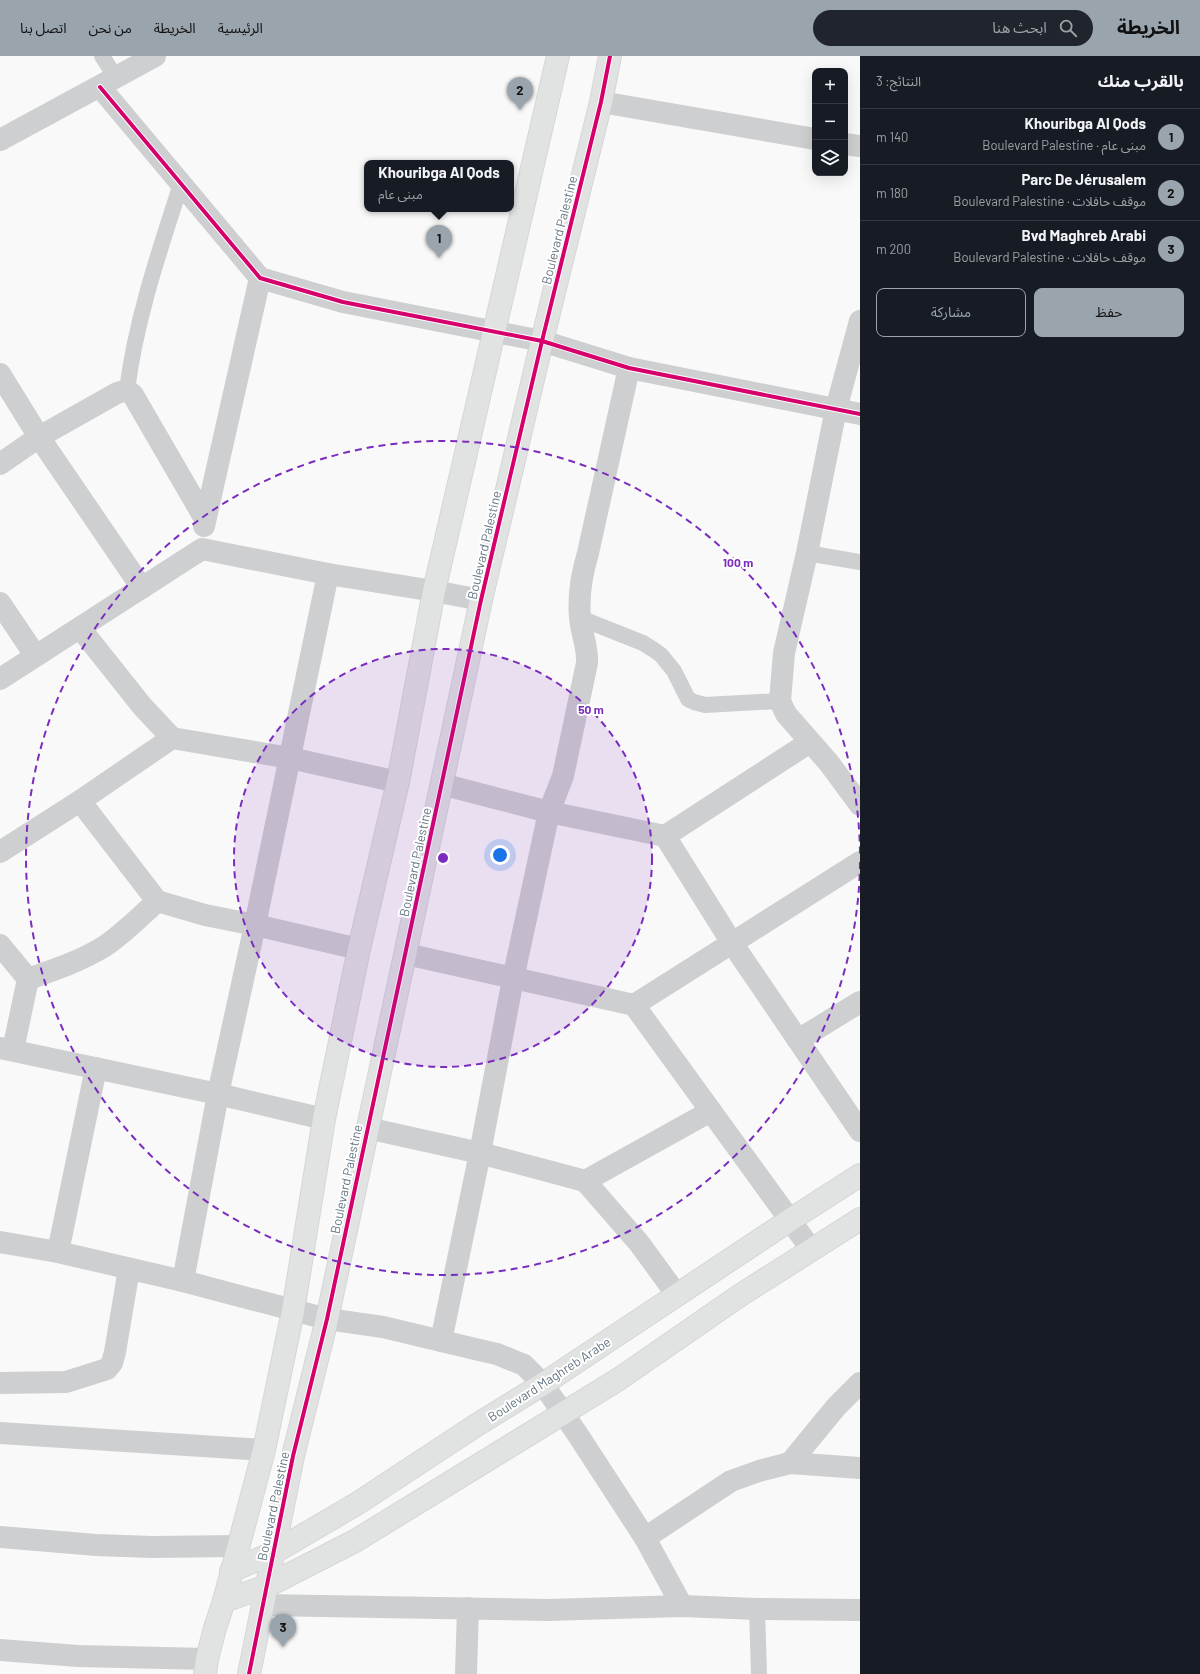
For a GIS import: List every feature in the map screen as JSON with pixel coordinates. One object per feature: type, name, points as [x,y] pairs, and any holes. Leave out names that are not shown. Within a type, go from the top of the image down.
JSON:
[{"type":"street","points":[[0,140],[155,56]]},
{"type":"street","name":"Boulevard Palestine","points":[[206,1666],[214,1628],[224,1601],[264,1450],[293,1311],[324,1119],[359,949],[398,782],[434,591],[558,56]]},
{"type":"street","name":"Boulevard Palestine","points":[[249,1674],[293,1456],[327,1319],[481,600],[542,341],[601,102],[610,56]]},
{"type":"street","points":[[108,82],[181,184],[260,278],[343,302],[542,341],[629,368],[860,414]]},
{"type":"street","points":[[601,102],[812,138]]},
{"type":"street","points":[[848,144],[860,146]]},
{"type":"street","points":[[202,549],[205,519],[260,278]]},
{"type":"street","points":[[860,321],[836,409],[807,553],[784,653],[780,701],[786,714],[837,773],[860,805]]},
{"type":"street","points":[[441,1341],[480,1152],[512,979],[549,812],[563,776],[587,663],[586,644],[580,618],[581,575],[588,553],[629,368]]},
{"type":"street","points":[[0,374],[39,438],[142,588]]},
{"type":"street","points":[[0,464],[39,438],[117,394],[127,390],[133,396],[205,519]]},
{"type":"street","points":[[0,679],[202,549],[328,574],[481,600]]},
{"type":"street","points":[[182,1281],[218,1094],[255,925],[328,574]]},
{"type":"street","points":[[0,603],[35,656]]},
{"type":"street","points":[[80,628],[142,706],[172,738],[290,758],[398,782]]},
{"type":"street","points":[[0,852],[80,801],[172,738]]},
{"type":"street","points":[[441,784],[549,812],[664,836],[810,742]]},
{"type":"street","points":[[80,801],[156,901],[205,915],[359,949]]},
{"type":"street","points":[[664,836],[732,943],[860,1132]]},
{"type":"street","points":[[634,1005],[860,862]]},
{"type":"street","points":[[28,979],[69,964],[106,945],[128,928],[156,901]]},
{"type":"street","points":[[0,945],[28,979]]},
{"type":"street","points":[[406,954],[512,979],[634,1005],[811,1249]]},
{"type":"street","points":[[28,979],[6,1049],[218,1094],[324,1119]]},
{"type":"street","points":[[798,1040],[860,1002]]},
{"type":"street","points":[[58,1252],[96,1068]]},
{"type":"street","points":[[586,1181],[711,1111]]},
{"type":"street","points":[[367,1128],[480,1152],[586,1181],[639,1243],[677,1295]]},
{"type":"street","name":"Boulevard Maghreb Arabe","points":[[231,1570],[273,1553],[358,1503],[475,1426],[543,1384],[860,1175]]},
{"type":"street","points":[[266,1595],[619,1379],[739,1296],[860,1219]]},
{"type":"street","points":[[0,1242],[58,1252],[182,1281],[327,1319],[383,1327],[511,1358],[524,1365],[543,1384],[563,1413],[645,1538],[682,1606]]},
{"type":"street","points":[[0,1383],[66,1382],[107,1369],[112,1363],[115,1352],[129,1269]]},
{"type":"street","points":[[790,1463],[836,1407],[860,1383]]},
{"type":"street","points":[[0,1433],[264,1450]]},
{"type":"street","points":[[645,1538],[731,1481],[759,1471],[790,1463],[860,1468]]},
{"type":"street","points":[[0,1537],[96,1545],[152,1547],[238,1546]]},
{"type":"street","points":[[224,1601],[266,1595],[468,1608],[548,1610],[682,1606],[757,1609],[860,1610]]},
{"type":"street","points":[[466,1674],[468,1608]]},
{"type":"street","points":[[0,1650],[78,1665],[206,1666]]},
{"type":"lane","points":[[102,56],[108,82]]},
{"type":"lane","points":[[127,390],[143,304],[181,184]]},
{"type":"lane","points":[[807,553],[860,562]]},
{"type":"lane","points":[[580,618],[643,643],[654,650],[668,663],[674,671],[688,699],[694,702],[705,705],[780,701]]},
{"type":"lane","points":[[757,1609],[759,1674]]},
{"type":"cycle path","points":[[249,1674],[293,1456],[327,1319],[481,600],[542,341],[601,102],[610,56]]},
{"type":"cycle path","points":[[100,87],[260,278],[343,302],[542,341],[629,368],[860,414]]},
{"type":"place","name":"Parc De Jérusalem","points":[[520,110]]},
{"type":"place","name":"Khouribga Al Qods","points":[[439,258]]},
{"type":"place","name":"Bvd Maghreb Arabi","points":[[283,1647]]}]
